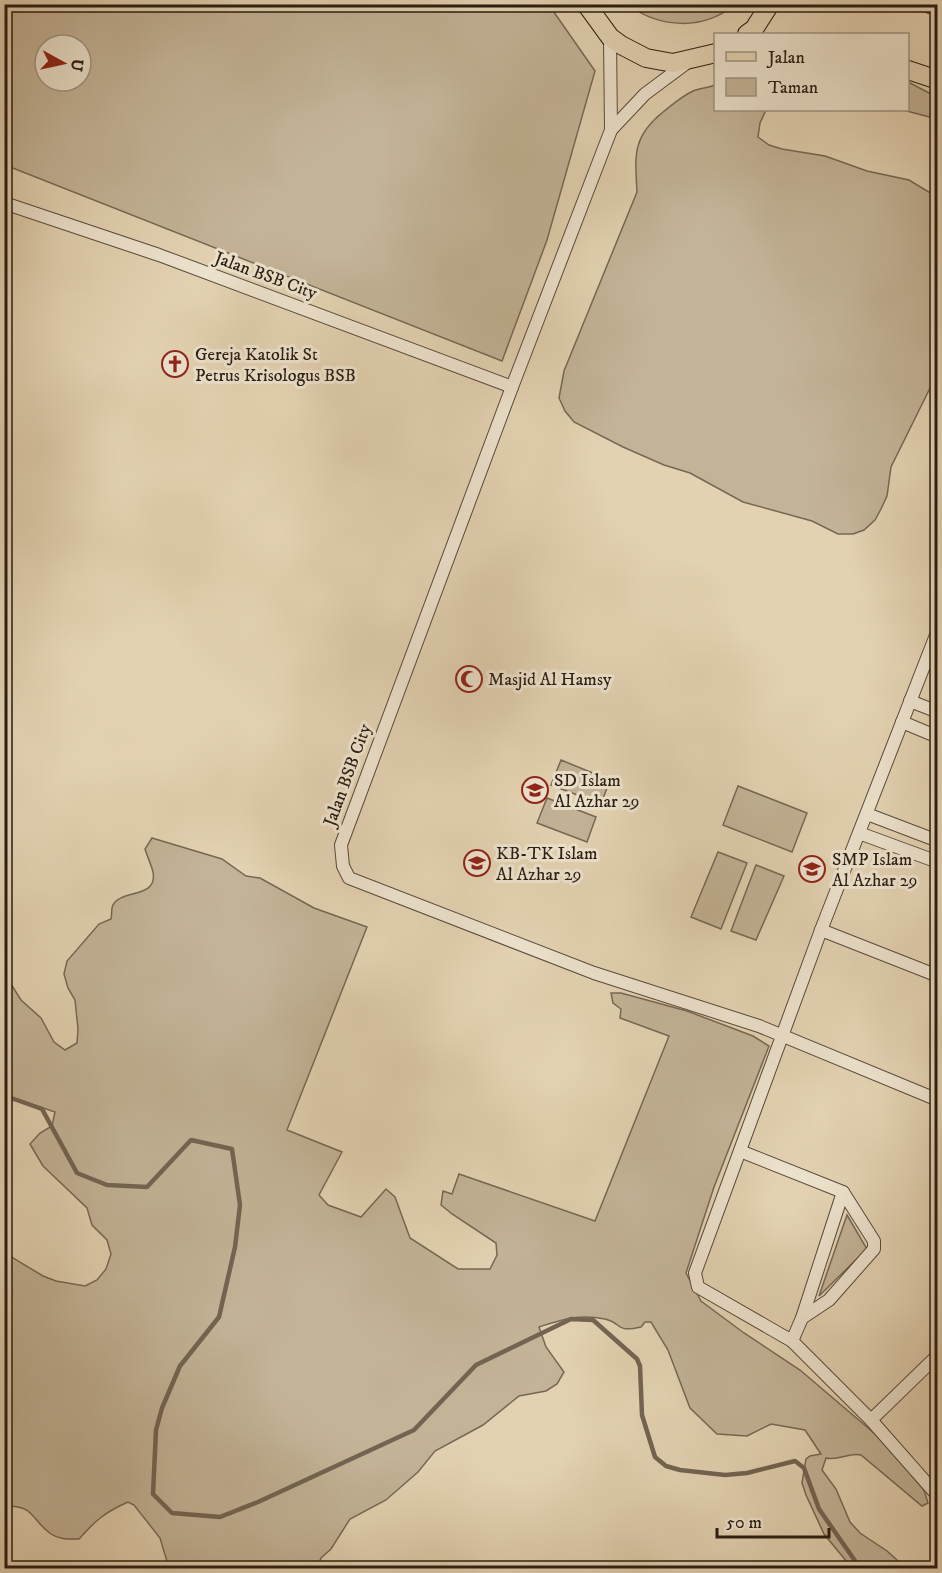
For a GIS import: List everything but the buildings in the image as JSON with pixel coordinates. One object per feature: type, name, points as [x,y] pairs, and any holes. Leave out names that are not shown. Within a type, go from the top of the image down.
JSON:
[{"type":"main road","points":[[586,4],[609,37],[646,58],[674,63],[714,54]]},
{"type":"main road","points":[[748,33],[754,29],[770,4]]},
{"type":"main road","points":[[930,4],[938,7]]},
{"type":"main road","points":[[909,70],[938,80]]},
{"type":"street","name":"Jalan BSB City","points":[[609,37],[611,130]]},
{"type":"street","name":"Jalan BSB City","points":[[691,60],[645,94],[611,130],[512,387],[341,845],[343,866],[349,878],[594,973],[759,1026],[938,1100]]},
{"type":"street","name":"Jalan BSB City","points":[[4,203],[190,266],[512,387]]},
{"type":"street","points":[[938,630],[821,930],[698,1263],[695,1279],[698,1287],[792,1341],[871,1420],[938,1496]]},
{"type":"street","points":[[910,701],[938,712]]},
{"type":"street","points":[[902,722],[938,737]]},
{"type":"street","points":[[867,814],[938,842]]},
{"type":"street","points":[[859,833],[938,862]]},
{"type":"street","points":[[821,930],[938,976]]},
{"type":"street","points":[[740,1151],[843,1192],[874,1241],[874,1250],[829,1300],[802,1318]]},
{"type":"street","points":[[792,1341],[802,1318],[843,1192]]},
{"type":"street","points":[[871,1420],[938,1355]]},
{"type":"green space","points":[[4,5],[549,5],[595,71],[547,240],[502,361],[5,165]]},
{"type":"green space","points":[[628,5],[734,5],[709,19],[681,23],[654,18]]},
{"type":"green space","points":[[909,83],[937,97],[937,119],[907,111],[909,111]]},
{"type":"green space","points":[[714,85],[714,111],[766,111],[760,123],[758,137],[769,145],[825,156],[867,171],[909,180],[937,197],[938,358],[933,382],[891,467],[887,496],[881,509],[875,520],[864,530],[853,534],[838,534],[812,521],[743,502],[690,473],[664,465],[623,447],[574,422],[565,411],[559,398],[564,371],[637,192],[636,157],[641,139],[653,121],[693,91]]},
{"type":"green space","points":[[561,760],[610,780],[601,804],[551,785]]},
{"type":"green space","points":[[738,786],[807,813],[792,852],[723,825]]},
{"type":"green space","points":[[547,798],[596,817],[587,842],[537,823]]},
{"type":"green space","points":[[152,838],[222,859],[246,876],[260,878],[314,908],[367,927],[287,1130],[342,1152],[319,1195],[328,1205],[361,1217],[386,1189],[395,1197],[410,1238],[458,1269],[490,1269],[497,1255],[496,1243],[441,1205],[443,1191],[452,1194],[459,1174],[595,1221],[669,1036],[620,1018],[621,1009],[613,1003],[611,993],[621,993],[687,1011],[753,1036],[769,1046],[714,1187],[686,1273],[701,1301],[800,1370],[881,1439],[924,1490],[928,1503],[922,1506],[861,1455],[826,1458],[822,1470],[836,1489],[850,1522],[860,1533],[887,1551],[906,1568],[852,1568],[824,1534],[802,1483],[806,1459],[821,1454],[805,1430],[771,1424],[747,1436],[717,1434],[690,1408],[668,1350],[651,1322],[645,1322],[641,1327],[627,1329],[605,1319],[587,1317],[572,1318],[539,1327],[546,1347],[564,1372],[557,1384],[546,1391],[519,1396],[483,1425],[435,1451],[418,1472],[386,1500],[350,1519],[331,1549],[321,1558],[317,1568],[169,1568],[160,1538],[134,1505],[128,1502],[101,1518],[79,1539],[54,1536],[32,1514],[22,1508],[5,1506],[5,1253],[43,1276],[56,1281],[85,1286],[97,1280],[106,1269],[111,1254],[107,1240],[92,1225],[87,1208],[43,1166],[30,1144],[40,1133],[52,1126],[55,1112],[5,1095],[4,973],[21,1000],[41,1018],[54,1042],[65,1050],[77,1043],[75,1000],[64,974],[67,961],[99,924],[111,919],[112,906],[117,900],[150,886],[153,881],[153,872],[145,849]]},
{"type":"green space","points":[[718,852],[747,863],[721,929],[691,917]]},
{"type":"green space","points":[[756,865],[784,876],[756,940],[731,931]]},
{"type":"green space","points":[[847,1215],[867,1249],[819,1296]]},
{"type":"waterway","points":[[4,1098],[14,1099],[42,1109],[77,1173],[107,1185],[147,1187],[191,1140],[232,1149],[240,1205],[235,1247],[219,1317],[180,1366],[162,1408],[156,1430],[153,1494],[172,1513],[220,1517],[258,1502],[414,1430],[476,1365],[571,1319],[593,1320],[637,1359],[640,1366],[642,1415],[655,1457],[666,1466],[680,1470],[725,1475],[747,1473],[795,1461],[804,1468],[819,1509],[860,1568]]},
{"type":"place","name":"Gereja Katolik St Petrus Krisologus BSB","points":[[175,364]]},
{"type":"place","name":"Masjid Al Hamsy","points":[[469,679]]},
{"type":"place","name":"SD Islam Al Azhar 29","points":[[535,790]]},
{"type":"place","name":"KB-TK Islam Al Azhar 29","points":[[477,863]]},
{"type":"place","name":"SMP Islam Al Azhar 29","points":[[812,869]]}]
